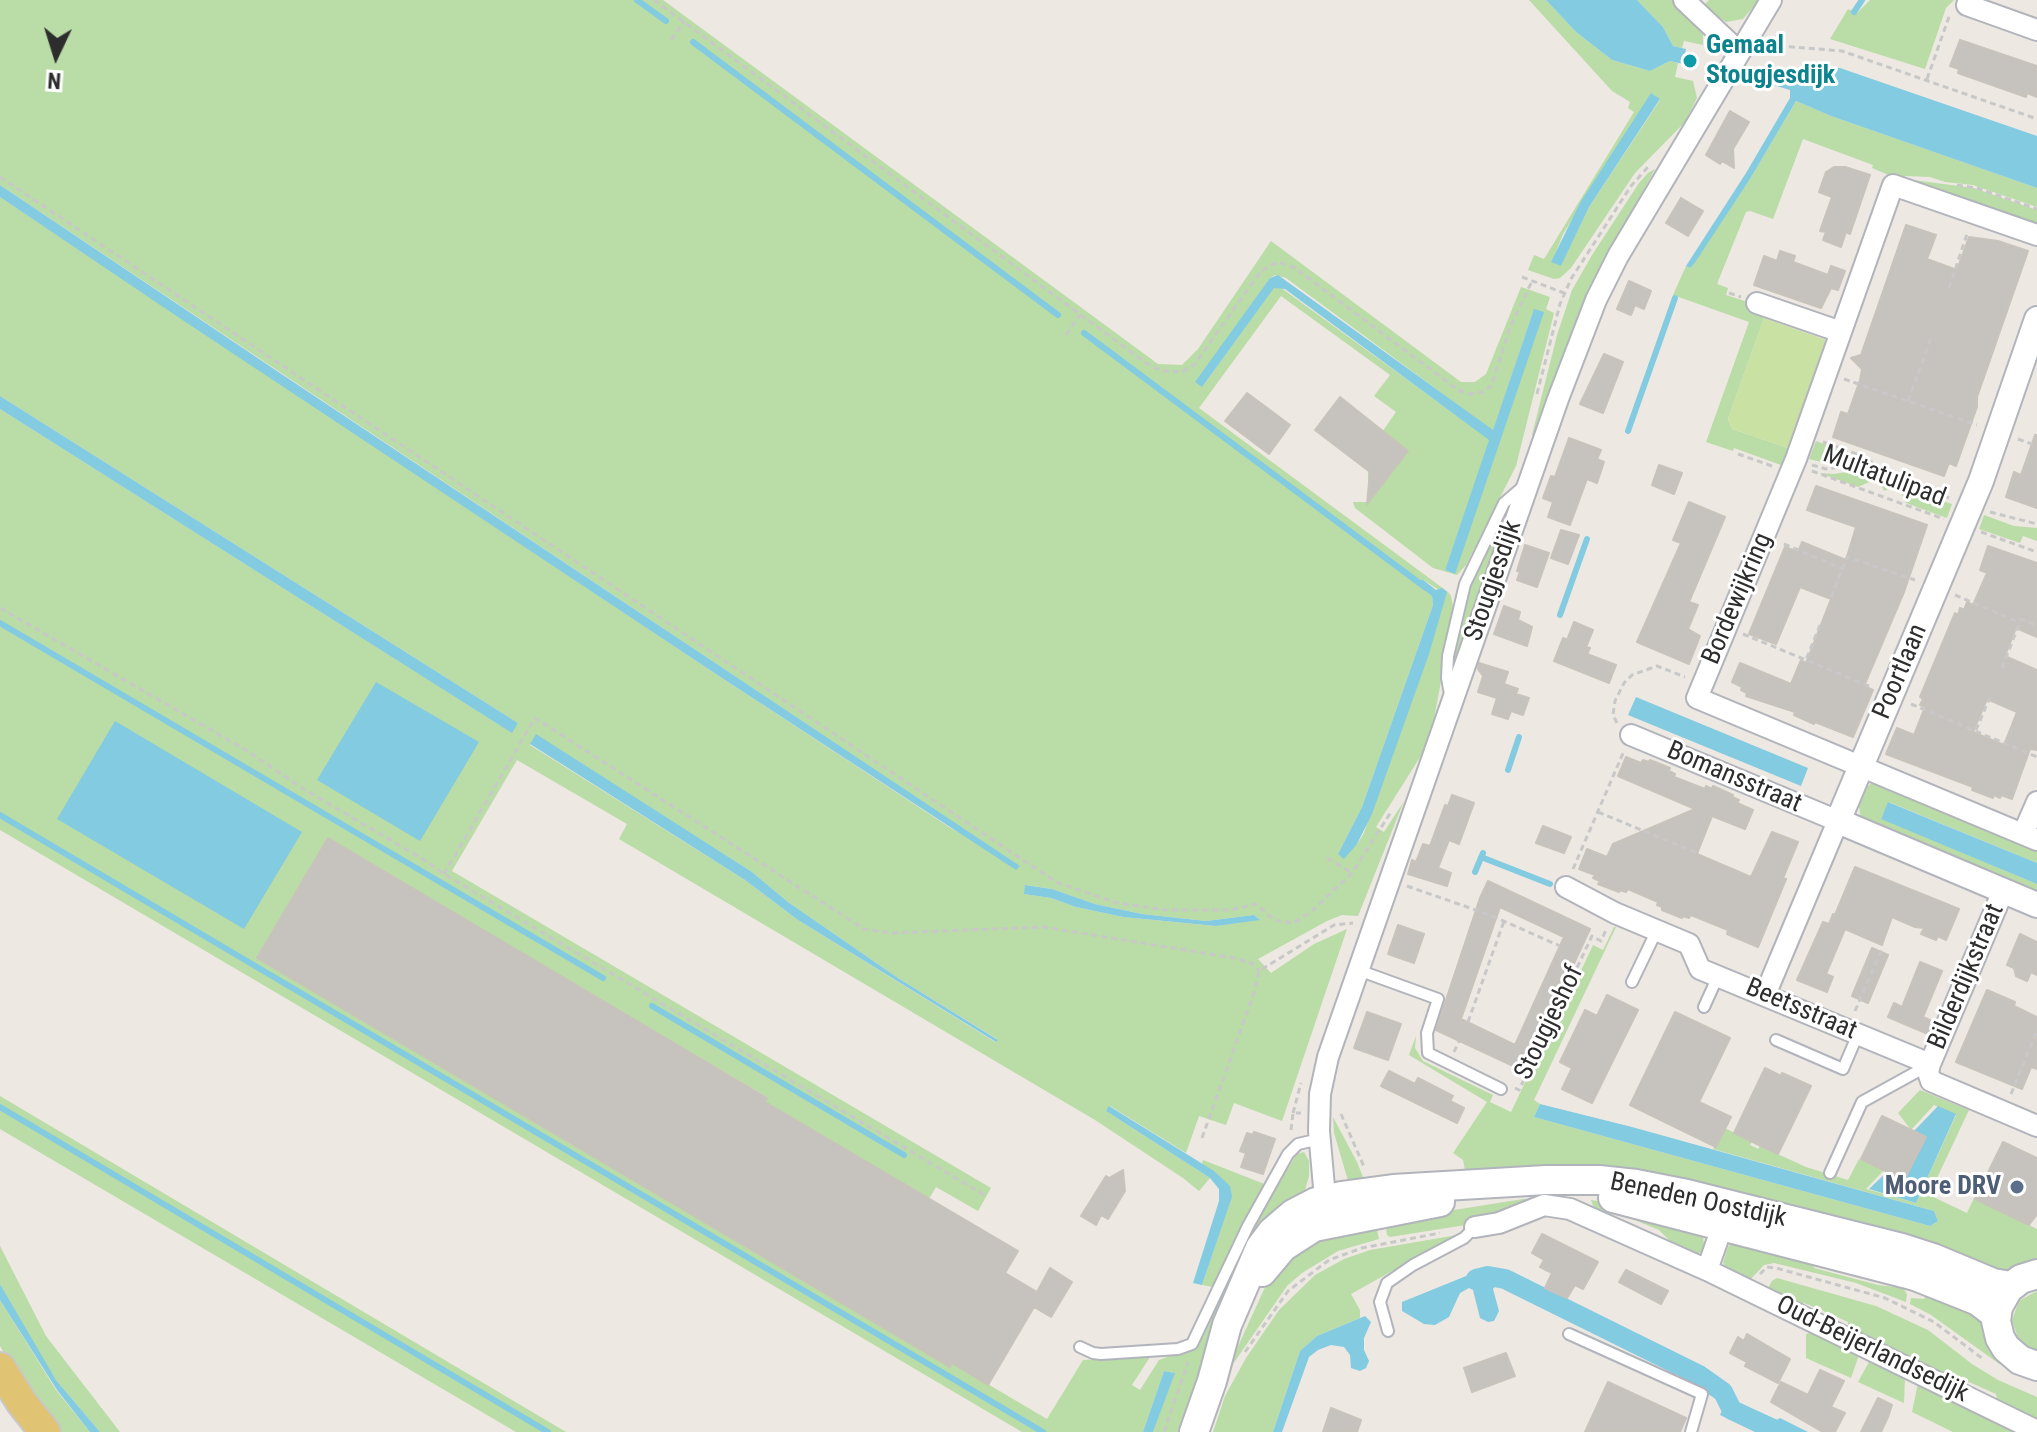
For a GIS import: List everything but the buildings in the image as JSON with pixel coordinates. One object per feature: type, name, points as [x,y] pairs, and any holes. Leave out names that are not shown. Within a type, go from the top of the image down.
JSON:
[{"type":"main road","name":"Beneden Oostdijk","points":[[1332,1209],[1393,1189],[1575,1180],[1636,1184],[1915,1276],[1978,1301],[1996,1315]]},
{"type":"main road","points":[[1194,1432],[1227,1325],[1260,1248],[1285,1219],[1332,1209]]},
{"type":"main road","name":"Beneden Oostdijk","points":[[1726,1215],[1902,1248],[1993,1283],[2011,1286]]},
{"type":"main road","points":[[2037,1274],[2011,1286],[2001,1299],[1996,1315],[1998,1333],[2006,1348],[2020,1360],[2037,1366]]},
{"type":"main road","points":[[0,1368],[45,1432]]},
{"type":"street","points":[[1684,0],[1739,52]]},
{"type":"street","name":"Stougjesdijk","points":[[1332,1209],[1320,1139],[1319,1106],[1324,1072],[1528,483],[1603,284],[1771,0]]},
{"type":"street","points":[[1967,5],[2037,30]]},
{"type":"street","name":"Bordewijkring","points":[[1861,766],[1697,698],[1794,466],[1893,185],[2037,235]]},
{"type":"street","points":[[1757,303],[1841,332]]},
{"type":"street","name":"Poortlaan","points":[[1838,821],[1966,516],[2037,319]]},
{"type":"street","name":"Bomansstraat","points":[[1631,735],[1838,821]]},
{"type":"street","points":[[1861,766],[2030,837],[2037,802]]},
{"type":"street","points":[[1765,995],[1838,821],[2037,905]]},
{"type":"street","name":"Beetsstraat","points":[[1566,887],[1615,913],[1689,944],[1700,969],[1930,1064],[1928,1072],[1931,1081],[2037,1126]]},
{"type":"street","name":"Bilderdijkstraat","points":[[1930,1064],[2003,891]]},
{"type":"street","name":"Oud-Beijerlandsedijk","points":[[1475,1227],[1499,1223],[1536,1207],[1561,1207],[1589,1216],[2037,1431]]},
{"type":"street","points":[[1707,1270],[1726,1215]]},
{"type":"lane","points":[[1632,982],[1657,930]]},
{"type":"lane","name":"Stougjeshof","points":[[1358,970],[1438,999],[1427,1033],[1428,1053],[1501,1089]]},
{"type":"lane","points":[[1704,1007],[1718,976]]},
{"type":"lane","points":[[1776,1040],[1843,1069],[1853,1032]]},
{"type":"lane","points":[[1830,1173],[1862,1102],[1930,1064]]},
{"type":"lane","points":[[1080,1347],[1096,1354],[1185,1349],[1196,1339],[1237,1248],[1288,1154],[1298,1144],[1320,1139]]},
{"type":"lane","points":[[1388,1331],[1380,1302],[1387,1283],[1413,1265],[1464,1238],[1475,1227]]},
{"type":"lane","points":[[1569,1334],[1702,1394],[1691,1432]]},
{"type":"path","points":[[654,0],[1155,368],[1182,372],[1198,360],[1261,271],[1273,262],[1283,262],[1458,390],[1477,393],[1492,385],[1509,330],[1532,281]]},
{"type":"path","points":[[1926,80],[1952,8],[1960,3],[1967,5]]},
{"type":"path","points":[[671,40],[684,22]]},
{"type":"path","points":[[1752,30],[1778,45],[1838,50],[2037,119]]},
{"type":"path","points":[[0,177],[1056,882],[1117,903],[1166,910],[1231,910],[1256,904],[1274,920],[1288,923],[1299,921],[1312,911],[1352,873],[1367,852]]},
{"type":"path","points":[[1949,288],[1974,213]]},
{"type":"path","points":[[1522,277],[1564,293]]},
{"type":"path","points":[[1066,335],[1080,315]]},
{"type":"path","points":[[1908,401],[1932,335]]},
{"type":"path","points":[[1827,372],[2037,446]]},
{"type":"path","name":"Multatulipad","points":[[1805,435],[1868,458],[1876,467],[2037,552]]},
{"type":"path","points":[[1738,454],[1794,466]]},
{"type":"path","name":"Multatulipad","points":[[1794,466],[1826,469],[1857,465],[1876,467]]},
{"type":"path","name":"Multatulipad","points":[[1794,466],[1966,516],[2004,517],[2037,524]]},
{"type":"path","points":[[1764,536],[1843,569]]},
{"type":"path","points":[[0,608],[249,752],[302,788],[444,874],[986,1196]]},
{"type":"path","points":[[2002,668],[2021,619]]},
{"type":"path","points":[[1727,627],[1806,660]]},
{"type":"path","points":[[1566,887],[1631,735],[1616,722],[1613,711],[1620,689],[1632,675],[1657,666],[1702,684]]},
{"type":"path","points":[[1976,731],[1990,697]]},
{"type":"path","points":[[444,874],[535,718],[864,929],[891,933],[1053,928],[1234,958],[1253,964],[1259,971]]},
{"type":"path","points":[[1598,812],[1697,853]]},
{"type":"path","points":[[1327,858],[1352,873]]},
{"type":"path","name":"Stougjeshof","points":[[1390,880],[1504,921],[1560,946]]},
{"type":"path","name":"Stougjeshof","points":[[1501,1089],[1508,1085],[1519,1090],[1581,955],[1592,936],[1601,941],[1615,913]]},
{"type":"path","points":[[1468,1022],[1504,921]]},
{"type":"path","points":[[1202,1138],[1259,971],[1334,925],[1349,922]]},
{"type":"path","points":[[1853,1032],[1882,949]]},
{"type":"path","points":[[1465,1008],[1472,1011]]},
{"type":"path","points":[[2003,1112],[2037,1031]]},
{"type":"path","points":[[1239,1362],[1288,1291],[1329,1260],[1385,1242],[1475,1227]]},
{"type":"path","name":"Beneden Oostdijk","points":[[1751,1292],[1761,1272],[1769,1267],[1867,1292],[1928,1318],[1990,1364]]},
{"type":"path","points":[[1164,1432],[1196,1339]]},
{"type":"green space","points":[[0,0],[663,0],[1158,364],[1182,365],[1198,349],[1271,241],[1461,382],[1475,382],[1486,374],[1521,287],[1550,297],[1546,309],[1554,313],[1516,466],[1466,565],[1457,575],[1433,568],[1355,508],[1353,502],[1368,502],[1368,466],[1386,479],[1408,451],[1382,432],[1396,412],[1374,396],[1390,375],[1281,296],[1199,408],[1448,592],[1454,612],[1433,724],[1422,754],[1376,827],[1384,832],[1404,801],[1358,916],[1342,915],[1327,921],[1258,959],[1271,973],[1314,944],[1347,929],[1282,1121],[1234,1103],[1226,1125],[1199,1116],[1186,1153],[1110,1106],[1106,1111],[1210,1178],[1199,1191],[1095,1120],[619,839],[627,824],[517,760],[452,871],[991,1188],[978,1211],[936,1187],[929,1199],[765,1102],[767,1097],[328,839],[257,957],[950,1366],[952,1363],[1047,1419],[1083,1360],[1150,1357],[1132,1385],[1140,1390],[1159,1360],[1195,1347],[1203,1337],[1262,1208],[1297,1154],[1304,1152],[1309,1161],[1305,1190],[1182,1432],[1153,1432],[1174,1373],[1164,1371],[1143,1432],[1022,1432],[0,830],[0,409],[511,732],[518,723],[0,396],[0,197],[725,680],[949,827],[1019,866],[0,185]],"holes":[[[1275,275],[1286,278],[1493,431],[1534,309],[1454,573],[1445,570],[1490,440],[1280,287],[1274,287],[1202,387],[1270,278]],[[1422,579],[1445,594],[1428,654],[1363,835],[1357,844],[1338,854],[1362,807],[1433,605],[1432,595],[1418,585]],[[536,735],[752,872],[788,902],[898,978],[997,1039],[995,1042],[798,920],[745,880],[530,745]],[[1026,885],[1052,889],[1095,904],[1142,914],[1206,921],[1254,915],[1259,919],[1216,926],[1123,917],[1024,894]]]},
{"type":"green space","points":[[1529,0],[1546,0],[1576,32],[1612,60],[1650,71],[1670,61],[1678,63],[1675,77],[1693,81],[1697,98],[1685,122],[1635,173],[1571,268],[1560,278],[1554,279],[1528,270],[1534,255],[1544,259],[1634,112],[1628,108],[1630,102],[1612,91]],"holes":[[[1652,94],[1660,100],[1589,207],[1561,265],[1552,262],[1563,234]]]},
{"type":"green space","points":[[1637,0],[1672,0],[1703,34],[1703,45],[1684,41],[1682,48],[1673,46],[1663,27]]},
{"type":"green space","points":[[1709,0],[1759,0],[1743,19],[1726,22],[1703,6]]},
{"type":"green space","points":[[1870,0],[1954,0],[1946,8],[1925,69],[1830,39],[1848,9],[1857,13]]},
{"type":"green space","points":[[1796,101],[2037,188],[2037,207],[1973,185],[1930,177],[1905,176],[1903,181],[1872,168],[1873,165],[1803,139],[1773,219],[1746,212],[1717,284],[1728,288],[1726,295],[1760,306],[1757,314],[1764,318],[1728,419],[1732,429],[1788,448],[1781,465],[1734,448],[1733,451],[1706,442],[1749,322],[1673,295],[1686,266],[1690,268],[1750,179]]},
{"type":"green space","points":[[1655,169],[1585,298],[1535,435],[1532,435],[1557,335],[1572,290],[1639,183]]},
{"type":"green space","points":[[1913,180],[1974,188],[2037,210],[2037,229],[1913,184]]},
{"type":"green space","points":[[1764,318],[1826,340],[1788,448],[1732,429],[1728,419]]},
{"type":"green space","points":[[1816,441],[1862,458],[1829,464],[1809,459]]},
{"type":"green space","points":[[1859,470],[1898,478],[1932,498],[1952,504],[1947,518],[1906,503],[1897,485],[1884,491],[1878,478],[1858,487],[1819,473]]},
{"type":"green space","points":[[1508,502],[1512,504],[1453,669],[1450,668],[1466,591]]},
{"type":"green space","points":[[1984,515],[2014,526],[2037,528],[2037,541],[2023,536],[2020,543],[1979,529]]},
{"type":"green space","points":[[1875,780],[2037,848],[2037,863],[1889,802],[1881,818],[2037,884],[2037,896],[1861,820],[1859,806],[1867,787]]},
{"type":"green space","points":[[1614,927],[1534,1100],[1540,1104],[1534,1117],[1930,1226],[1938,1221],[1934,1211],[1713,1149],[1725,1128],[1752,1142],[1750,1145],[1758,1149],[1760,1146],[1806,1167],[1848,1180],[1859,1159],[1884,1170],[1866,1189],[1916,1203],[1956,1115],[1934,1105],[1911,1130],[1898,1113],[1920,1090],[1969,1110],[1929,1195],[1967,1213],[1974,1198],[2037,1229],[2037,1265],[1985,1275],[1728,1197],[1467,1180],[1463,1160],[1453,1153],[1487,1102],[1409,1055],[1416,1036],[1415,1048],[1423,1061],[1493,1095],[1490,1102],[1511,1112],[1531,1070],[1534,1071],[1593,945],[1603,950]]},
{"type":"green space","points":[[0,1096],[566,1432],[516,1432],[0,1129]]},
{"type":"green space","points":[[1333,1117],[1365,1182],[1349,1184],[1334,1133]]},
{"type":"green space","points":[[1203,1160],[1267,1185],[1213,1287],[1202,1285],[1230,1202],[1202,1163]]},
{"type":"green space","points":[[1537,1199],[1491,1221],[1387,1235],[1385,1221]]},
{"type":"green space","points":[[1591,1200],[1610,1203],[1703,1234],[1704,1248],[1700,1253],[1693,1254],[1674,1245],[1659,1230],[1608,1209],[1595,1211]]},
{"type":"green space","points":[[1375,1221],[1379,1239],[1338,1251],[1287,1286],[1224,1377],[1272,1272],[1312,1236]]},
{"type":"green space","points":[[1457,1235],[1351,1294],[1360,1310],[1360,1318],[1317,1336],[1300,1351],[1273,1432],[1213,1432],[1225,1396],[1246,1358],[1279,1310],[1315,1275],[1344,1259],[1370,1250]]},
{"type":"green space","points":[[1753,1240],[1814,1265],[1814,1268],[1878,1285],[1903,1288],[1907,1294],[1906,1302],[1856,1283],[1774,1263],[1764,1265],[1750,1280],[1728,1271],[1723,1263],[1728,1247],[1733,1241]]},
{"type":"green space","points":[[0,1246],[46,1336],[120,1432],[100,1432],[56,1380],[41,1357],[0,1284]]},
{"type":"green space","points":[[1777,1278],[1876,1306],[1928,1330],[1998,1380],[2037,1397],[2037,1421],[1998,1403],[1996,1394],[1969,1382],[1961,1385],[1848,1329],[1848,1322],[1804,1303],[1800,1306],[1767,1290]]},
{"type":"green space","points":[[2037,1291],[2037,1350],[2018,1338],[2012,1320],[2019,1301]]},
{"type":"green space","points":[[1926,1295],[1970,1303],[2037,1373],[2037,1382],[1998,1363],[1931,1315],[1910,1304],[1911,1298],[1924,1299]]},
{"type":"green space","points":[[0,1300],[56,1390],[90,1432],[59,1432],[7,1358],[0,1346]]},
{"type":"green space","points":[[1813,1332],[1859,1355],[1851,1378],[1806,1358],[1806,1334]]},
{"type":"green space","points":[[1870,1360],[1905,1377],[1904,1403],[1858,1382]]},
{"type":"green space","points":[[1918,1383],[2018,1432],[1953,1432],[1912,1412]]},
{"type":"water","points":[[1546,0],[1637,0],[1663,27],[1673,46],[1686,49],[1683,64],[1670,61],[1650,71],[1612,60],[1576,32]]},
{"type":"water","points":[[1800,68],[1840,68],[2037,136],[2037,188],[1796,101],[1694,264],[1690,268],[1686,266],[1790,98],[1790,90],[1773,85],[1777,70],[1794,73]]},
{"type":"water","points":[[1651,93],[1660,99],[1589,207],[1561,266],[1551,262],[1580,203]]},
{"type":"water","points":[[0,185],[1020,866],[1016,870],[175,315],[0,197]]},
{"type":"water","points":[[1278,275],[1493,430],[1534,309],[1544,312],[1455,574],[1445,570],[1489,440],[1285,289],[1274,288],[1202,387],[1195,382],[1270,278]]},
{"type":"water","points":[[0,396],[518,723],[512,733],[0,409]]},
{"type":"water","points":[[1422,579],[1436,590],[1442,588],[1447,592],[1429,654],[1372,814],[1357,844],[1344,859],[1338,854],[1362,807],[1433,605],[1432,596],[1418,585]]},
{"type":"water","points":[[376,682],[479,742],[420,841],[317,780]]},
{"type":"water","points":[[1636,697],[1808,768],[1801,786],[1628,715]]},
{"type":"water","points":[[115,721],[302,832],[244,929],[57,819]]},
{"type":"water","points":[[536,734],[752,872],[788,902],[898,978],[998,1040],[996,1042],[798,920],[745,880],[530,744]]},
{"type":"water","points":[[1888,802],[2037,863],[2037,884],[1881,819]]},
{"type":"water","points":[[1025,885],[1052,889],[1095,904],[1142,914],[1206,921],[1254,915],[1260,920],[1216,926],[1123,917],[1024,894]]},
{"type":"water","points":[[1540,1104],[1934,1211],[1938,1221],[1930,1226],[1534,1117]]},
{"type":"water","points":[[1109,1106],[1214,1171],[1230,1186],[1232,1197],[1202,1285],[1193,1283],[1219,1201],[1219,1189],[1210,1178],[1106,1111]]},
{"type":"water","points":[[1938,1106],[1956,1114],[1916,1203],[1869,1189],[1887,1172],[1905,1180],[1925,1137],[1914,1131]]},
{"type":"water","points":[[1490,1269],[1503,1275],[1493,1289],[1499,1311],[1494,1321],[1480,1318],[1473,1290],[1469,1288],[1460,1293],[1449,1317],[1435,1325],[1424,1324],[1402,1311],[1402,1302]]},
{"type":"water","points":[[0,1284],[56,1380],[100,1432],[90,1432],[57,1390],[0,1300]]},
{"type":"water","points":[[1365,1316],[1371,1322],[1364,1338],[1364,1350],[1369,1361],[1366,1368],[1360,1371],[1351,1368],[1350,1355],[1344,1347],[1331,1345],[1318,1350],[1309,1357],[1282,1432],[1273,1432],[1300,1351],[1317,1336]]},
{"type":"water","points":[[1164,1371],[1175,1373],[1153,1432],[1143,1432]]},
{"type":"water","points":[[1728,1397],[1775,1421],[1780,1418],[1808,1432],[1755,1432],[1720,1415]]},
{"type":"waterway","points":[[637,0],[666,21]]},
{"type":"waterway","points":[[1854,12],[1862,0]]},
{"type":"waterway","points":[[693,42],[1058,315]]},
{"type":"waterway","points":[[1628,431],[1675,298]]},
{"type":"waterway","points":[[1084,333],[1426,588]]},
{"type":"waterway","points":[[1560,615],[1587,539]]},
{"type":"waterway","points":[[0,623],[603,978]]},
{"type":"waterway","points":[[1508,770],[1519,737]]},
{"type":"waterway","points":[[0,815],[1043,1432]]},
{"type":"waterway","points":[[1475,872],[1483,853]]},
{"type":"waterway","points":[[1481,857],[1550,884]]},
{"type":"waterway","points":[[652,1006],[904,1155]]},
{"type":"waterway","points":[[0,1107],[548,1432]]},
{"type":"waterway","points":[[1476,1279],[1488,1276],[1505,1279],[1699,1375],[1723,1392],[1732,1410],[1780,1432]]},
{"type":"place","name":"Gemaal Stougjesdijk","points":[[1690,61]]},
{"type":"place","name":"Moore DRV","points":[[2017,1187]]}]
